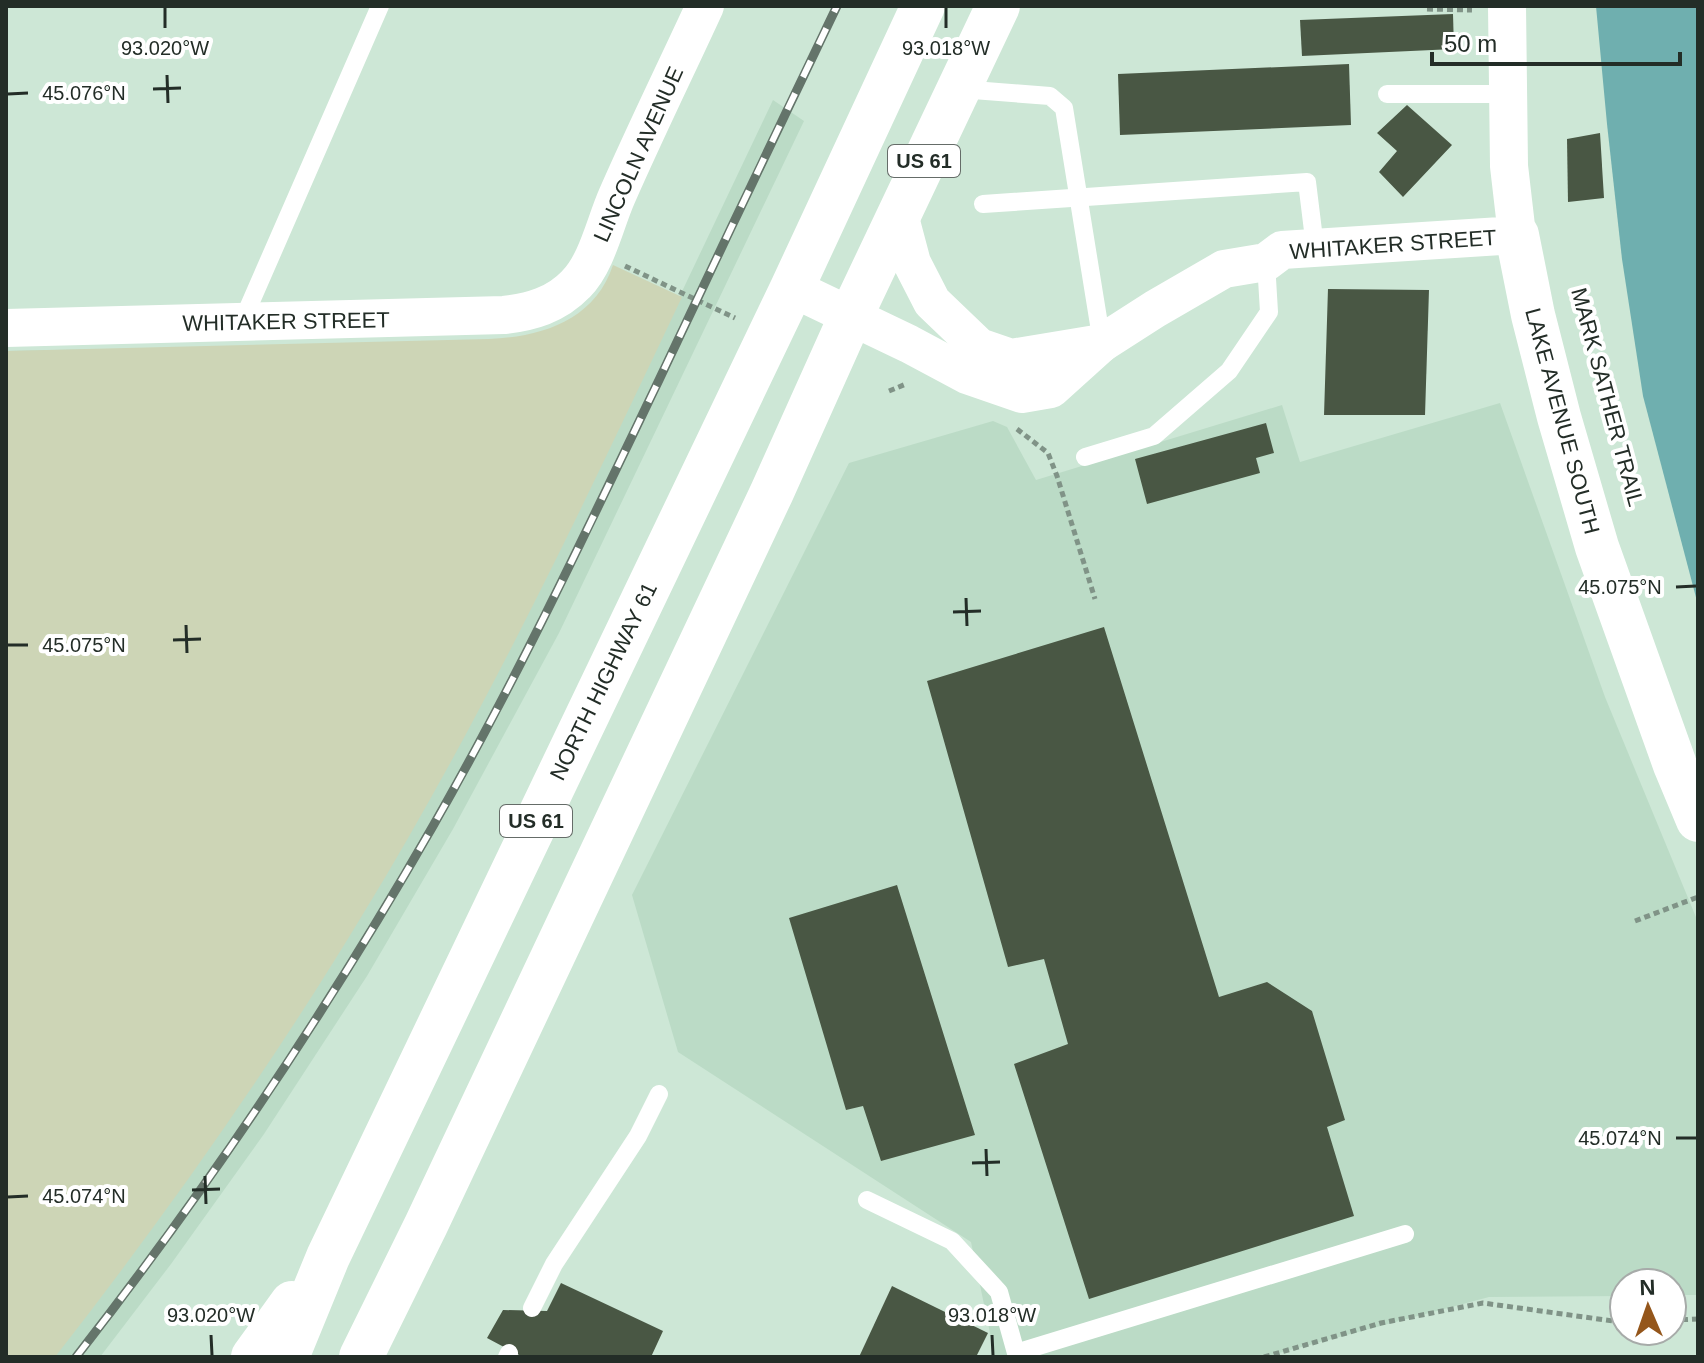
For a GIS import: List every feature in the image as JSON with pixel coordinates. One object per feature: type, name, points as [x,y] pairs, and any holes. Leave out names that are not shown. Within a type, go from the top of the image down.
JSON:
[{"type":"main road","name":"NORTH HIGHWAY 61","points":[[287,1357],[328,1257],[792,288],[923,6]]},
{"type":"main road","name":"US 61","points":[[361,1357],[772,492],[851,316],[998,6]]},
{"type":"main road","name":"LAKE AVENUE SOUTH","points":[[1517,235],[1559,417],[1597,547],[1675,765],[1698,820]]},
{"type":"main road","points":[[253,1357],[328,1257]]},
{"type":"street","name":"LINCOLN AVENUE","points":[[562,296],[583,276],[595,252],[616,198],[705,6]]},
{"type":"street","name":"LAKE AVENUE SOUTH","points":[[1507,6],[1509,166],[1517,235]]},
{"type":"street","name":"WHITAKER STREET","points":[[899,214],[912,263],[932,302],[979,347],[1011,358],[1102,343]]},
{"type":"street","name":"WHITAKER STREET","points":[[792,288],[967,375],[1022,394],[1051,389],[1102,343],[1224,269],[1266,262],[1282,250],[1517,235]]},
{"type":"street","name":"WHITAKER STREET","points":[[6,328],[504,315],[537,309],[562,296]]},
{"type":"lane","points":[[242,322],[380,6]]},
{"type":"lane","points":[[958,89],[1050,96],[1064,108],[1102,343]]},
{"type":"lane","points":[[1387,94],[1508,94]]},
{"type":"lane","points":[[983,204],[1307,182],[1315,247]]},
{"type":"lane","points":[[1085,457],[1154,436],[1229,371],[1269,312],[1266,262]]},
{"type":"lane","points":[[532,1308],[554,1264],[638,1136],[659,1094]]},
{"type":"lane","points":[[867,1200],[952,1241],[999,1292],[1016,1353],[1405,1234]]},
{"type":"path","points":[[595,252],[727,314]]},
{"type":"path","points":[[889,391],[904,384],[915,384]]},
{"type":"path","points":[[1015,428],[1048,453],[1095,599]]},
{"type":"path","points":[[1635,921],[1698,897]]},
{"type":"path","points":[[1264,1357],[1381,1323],[1483,1303],[1608,1320]]},
{"type":"shaded area","points":[[773,100],[804,121],[559,633],[453,829],[367,976],[264,1134],[100,1357],[6,1357],[6,351],[104,349],[591,483]]},
{"type":"shaded area","points":[[613,265],[682,297],[569,532],[450,763],[363,914],[291,1028],[137,1250],[55,1357],[6,1357],[6,351],[509,338],[547,329],[580,312],[605,284]]},
{"type":"shaded area","points":[[1500,403],[1605,697],[1698,922],[1698,1295],[1688,1295],[1688,1267],[1608,1267],[1608,1296],[1489,1297],[1264,1357],[995,1357],[971,1242],[678,1052],[632,895],[849,463],[993,421],[1007,427],[1036,480],[1282,405],[1300,462]]},
{"type":"water","points":[[1596,6],[1698,6],[1698,605],[1643,396],[1622,259]]},
{"type":"building","points":[[1453,14],[1454,49],[1302,56],[1300,20]]},
{"type":"building","points":[[1349,64],[1351,125],[1120,135],[1118,74]]},
{"type":"building","points":[[1407,105],[1452,145],[1403,197],[1379,172],[1397,151],[1377,133]]},
{"type":"building","points":[[1600,133],[1604,198],[1568,202],[1567,139]]},
{"type":"building","points":[[1328,289],[1429,290],[1425,415],[1324,415]]},
{"type":"building","points":[[1266,423],[1274,453],[1256,458],[1260,473],[1147,504],[1135,459]]},
{"type":"building","points":[[1104,627],[1219,997],[1267,982],[1312,1011],[1345,1120],[1327,1127],[1354,1216],[1089,1299],[1014,1064],[1068,1044],[1044,959],[1008,967],[927,681]]},
{"type":"building","points":[[897,885],[975,1135],[881,1161],[863,1106],[846,1110],[789,918]]},
{"type":"building","points":[[561,1283],[663,1331],[651,1357],[523,1357],[487,1338],[503,1310],[547,1311]]},
{"type":"building","points":[[892,1286],[988,1333],[976,1357],[859,1357]]},
{"type":"railway","points":[[76,1357],[173,1229],[264,1098],[351,963],[433,826],[550,605],[837,6]]}]
